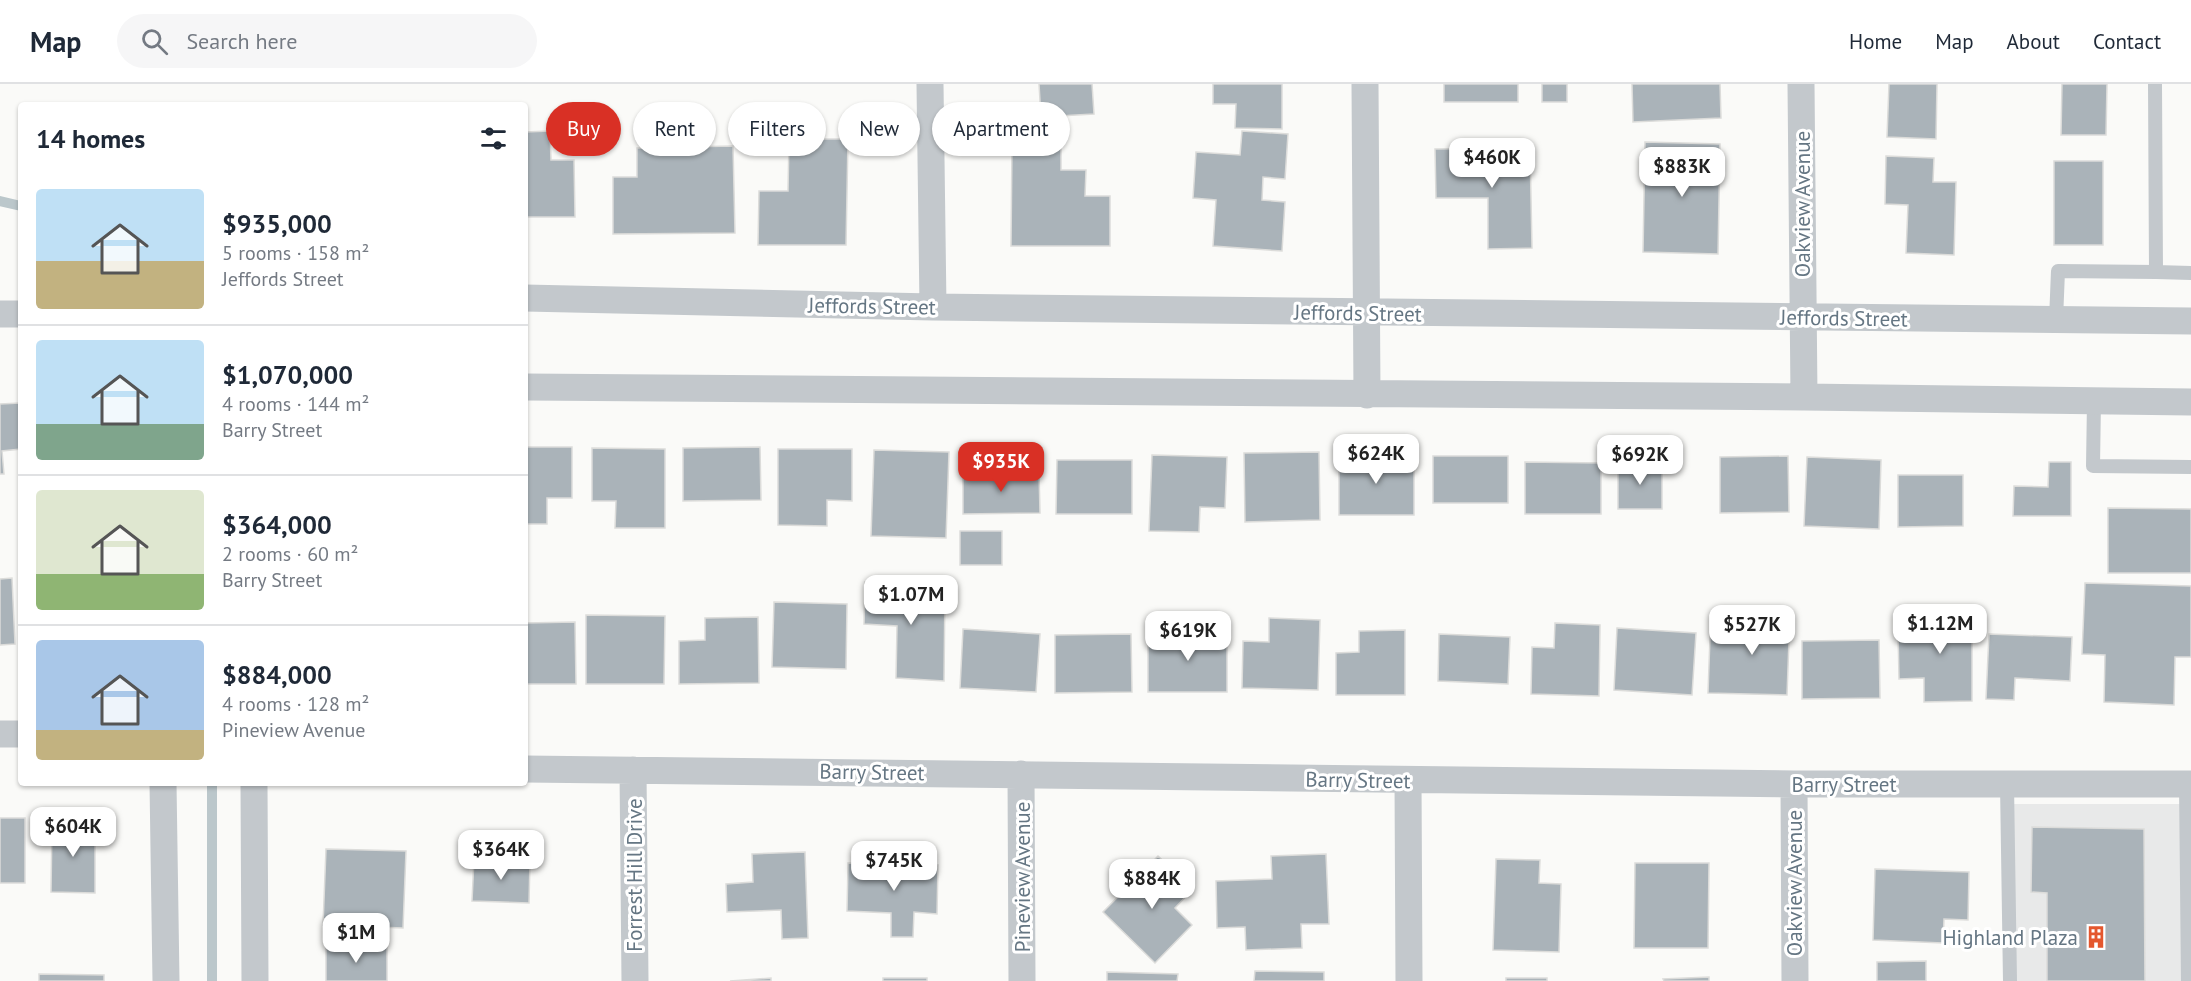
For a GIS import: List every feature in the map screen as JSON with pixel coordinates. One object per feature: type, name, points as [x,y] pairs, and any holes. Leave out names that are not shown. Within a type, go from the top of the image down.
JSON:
[{"type":"street","points":[[930,84],[933,308]]},
{"type":"street","points":[[1365,84],[1367,395]]},
{"type":"street","name":"Oakview Avenue","points":[[1801,84],[1804,397]]},
{"type":"street","name":"Jeffords Street","points":[[528,298],[933,308],[2191,321]]},
{"type":"street","points":[[0,314],[18,314]]},
{"type":"street","points":[[528,387],[2191,402]]},
{"type":"street","points":[[0,734],[18,734]]},
{"type":"street","name":"Barry Street","points":[[528,769],[1794,784],[2189,784]]},
{"type":"street","name":"Forrest Hill Drive","points":[[633,770],[635,981]]},
{"type":"street","name":"Pineview Avenue","points":[[1021,774],[1022,981]]},
{"type":"street","points":[[1408,780],[1410,981]]},
{"type":"street","name":"Oakview Avenue","points":[[1794,784],[1795,981]]},
{"type":"street","points":[[163,786],[166,981]]},
{"type":"street","points":[[254,786],[255,981]]},
{"type":"lane","points":[[2155,84],[2156,272]]},
{"type":"lane","points":[[2056,320],[2058,271],[2191,273]]},
{"type":"lane","points":[[2094,401],[2093,465],[2191,467]]},
{"type":"lane","points":[[2007,784],[2010,981]]},
{"type":"lane","points":[[2188,981],[2189,784]]},
{"type":"shaded area","points":[[2014,804],[2191,804],[2191,981],[2014,981]]},
{"type":"building","points":[[1039,84],[1092,84],[1094,114],[1070,115],[1070,102],[1040,102]]},
{"type":"building","points":[[1213,84],[1282,84],[1282,129],[1235,128],[1236,104],[1213,104]]},
{"type":"building","points":[[1444,84],[1518,84],[1518,102],[1444,102]]},
{"type":"building","points":[[1542,84],[1567,84],[1567,102],[1542,102]]},
{"type":"building","points":[[1632,84],[1720,84],[1721,118],[1633,122]]},
{"type":"building","points":[[1889,84],[1937,84],[1936,139],[1887,137]]},
{"type":"building","points":[[2062,84],[2107,84],[2106,135],[2061,135]]},
{"type":"building","points":[[546,131],[546,156],[551,156],[551,160],[574,160],[575,217],[528,217],[528,132]]},
{"type":"building","points":[[1242,131],[1288,134],[1285,179],[1263,177],[1262,200],[1285,202],[1282,251],[1213,246],[1216,200],[1193,198],[1196,152],[1240,155]]},
{"type":"building","points":[[826,139],[838,139],[838,156],[848,156],[846,245],[758,245],[759,191],[788,191],[789,156],[826,156]]},
{"type":"building","points":[[1645,142],[1720,144],[1718,254],[1643,252]]},
{"type":"building","points":[[716,146],[728,146],[728,156],[733,156],[735,233],[613,234],[613,177],[637,177],[637,156],[716,156]]},
{"type":"building","points":[[1530,148],[1532,248],[1488,249],[1488,198],[1436,198],[1435,149]]},
{"type":"building","points":[[1012,156],[1061,156],[1061,170],[1086,170],[1085,196],[1110,196],[1110,246],[1011,246]]},
{"type":"building","points":[[1886,156],[1934,158],[1933,182],[1956,182],[1954,255],[1906,253],[1908,205],[1885,204]]},
{"type":"building","points":[[2054,161],[2103,161],[2103,245],[2054,245]]},
{"type":"building","points":[[18,403],[18,449],[2,451],[4,474],[0,474],[0,404]]},
{"type":"building","points":[[528,447],[572,447],[572,498],[547,498],[547,524],[528,524]]},
{"type":"building","points":[[760,447],[761,500],[683,501],[683,448]]},
{"type":"building","points":[[592,448],[665,449],[665,528],[615,528],[616,501],[592,501]]},
{"type":"building","points":[[778,449],[852,449],[852,501],[827,500],[827,526],[778,525]]},
{"type":"building","points":[[874,450],[949,452],[946,538],[871,536]]},
{"type":"building","points":[[1319,452],[1320,520],[1245,522],[1244,453]]},
{"type":"building","points":[[1152,455],[1227,457],[1225,508],[1200,507],[1199,532],[1149,531]]},
{"type":"building","points":[[1339,455],[1414,455],[1414,515],[1339,515]]},
{"type":"building","points":[[1433,456],[1508,456],[1508,503],[1433,503]]},
{"type":"building","points":[[1788,456],[1789,512],[1720,513],[1720,457]]},
{"type":"building","points":[[1807,457],[1881,460],[1879,529],[1804,526]]},
{"type":"building","points":[[1057,460],[1132,460],[1132,514],[1056,514]]},
{"type":"building","points":[[1525,462],[1601,463],[1601,514],[1525,514]]},
{"type":"building","points":[[2049,462],[2071,462],[2071,516],[2013,516],[2014,486],[2048,487]]},
{"type":"building","points":[[1618,463],[1662,463],[1662,509],[1618,509]]},
{"type":"building","points":[[1039,471],[1040,513],[963,514],[963,472]]},
{"type":"building","points":[[1898,475],[1963,475],[1963,526],[1898,527]]},
{"type":"building","points":[[2108,508],[2191,509],[2191,573],[2108,573]]},
{"type":"building","points":[[960,531],[1002,531],[1002,565],[960,565]]},
{"type":"building","points":[[12,578],[15,644],[0,645],[0,579]]},
{"type":"building","points":[[865,582],[945,586],[944,681],[896,678],[897,626],[864,624]]},
{"type":"building","points":[[2085,583],[2191,586],[2191,657],[2175,657],[2174,705],[2104,702],[2105,655],[2082,654]]},
{"type":"building","points":[[774,602],[847,604],[846,669],[772,667]]},
{"type":"building","points":[[1923,608],[1972,608],[1972,701],[1924,702],[1924,678],[1899,679],[1898,632],[1923,632]]},
{"type":"building","points":[[1737,610],[1790,612],[1787,695],[1708,693],[1710,637],[1736,638]]},
{"type":"building","points":[[586,615],[665,616],[664,684],[586,684]]},
{"type":"building","points":[[758,617],[759,683],[679,684],[679,641],[705,640],[705,618]]},
{"type":"building","points":[[1269,618],[1320,620],[1318,690],[1242,688],[1243,641],[1269,642]]},
{"type":"building","points":[[575,622],[576,684],[528,684],[528,623]]},
{"type":"building","points":[[1555,623],[1600,625],[1599,696],[1531,694],[1532,647],[1554,648]]},
{"type":"building","points":[[1617,628],[1696,633],[1692,695],[1614,690]]},
{"type":"building","points":[[963,629],[1040,634],[1036,692],[960,688]]},
{"type":"building","points":[[1405,630],[1405,695],[1336,695],[1336,653],[1359,652],[1359,631]]},
{"type":"building","points":[[1148,633],[1227,633],[1227,692],[1148,692]]},
{"type":"building","points":[[1131,634],[1132,692],[1055,693],[1055,635]]},
{"type":"building","points":[[1439,634],[1510,637],[1508,684],[1438,681]]},
{"type":"building","points":[[1989,634],[2072,637],[2070,681],[2015,678],[2014,700],[1986,699]]},
{"type":"building","points":[[1879,640],[1880,698],[1802,699],[1802,641]]},
{"type":"building","points":[[0,818],[25,818],[25,883],[0,883]]},
{"type":"building","points":[[52,824],[95,824],[95,893],[51,892]]},
{"type":"building","name":"Highland Plaza","points":[[2032,827],[2144,829],[2145,981],[2047,981],[2047,893],[2031,892]]},
{"type":"building","points":[[326,849],[406,851],[403,928],[323,925]]},
{"type":"building","points":[[805,852],[808,938],[782,939],[781,910],[727,912],[726,884],[753,882],[752,854]]},
{"type":"building","points":[[1326,854],[1329,924],[1301,924],[1302,948],[1246,950],[1245,927],[1217,928],[1216,881],[1272,879],[1271,856]]},
{"type":"building","points":[[1158,856],[1193,889],[1175,908],[1192,925],[1155,963],[1103,912]]},
{"type":"building","points":[[474,859],[530,861],[529,903],[472,901]]},
{"type":"building","points":[[1496,859],[1540,860],[1539,883],[1561,884],[1559,952],[1493,950]]},
{"type":"building","points":[[848,863],[938,865],[937,914],[914,912],[913,937],[891,937],[891,913],[847,911]]},
{"type":"building","points":[[1635,863],[1709,863],[1708,948],[1634,948]]},
{"type":"building","points":[[1875,869],[1969,872],[1968,920],[1944,919],[1943,943],[1873,940]]},
{"type":"building","points":[[326,946],[387,947],[387,981],[326,981]]},
{"type":"building","points":[[1926,961],[1926,981],[1877,981],[1877,962]]},
{"type":"building","points":[[1255,971],[1324,972],[1324,981],[1254,981]]},
{"type":"building","points":[[1107,972],[1178,974],[1177,981],[1107,981]]},
{"type":"building","points":[[39,974],[104,975],[104,981],[39,981]]},
{"type":"building","points":[[1709,977],[1709,981],[1664,981],[1663,979]]},
{"type":"building","points":[[771,978],[771,981],[730,981]]},
{"type":"building","points":[[883,978],[927,978],[927,981],[883,981]]},
{"type":"building","points":[[1506,978],[1547,978],[1547,981],[1506,981]]},
{"type":"waterway","points":[[0,201],[18,205]]},
{"type":"waterway","points":[[212,786],[212,981]]},
{"type":"place","name":"Highland Plaza","points":[[2096,937]]}]
